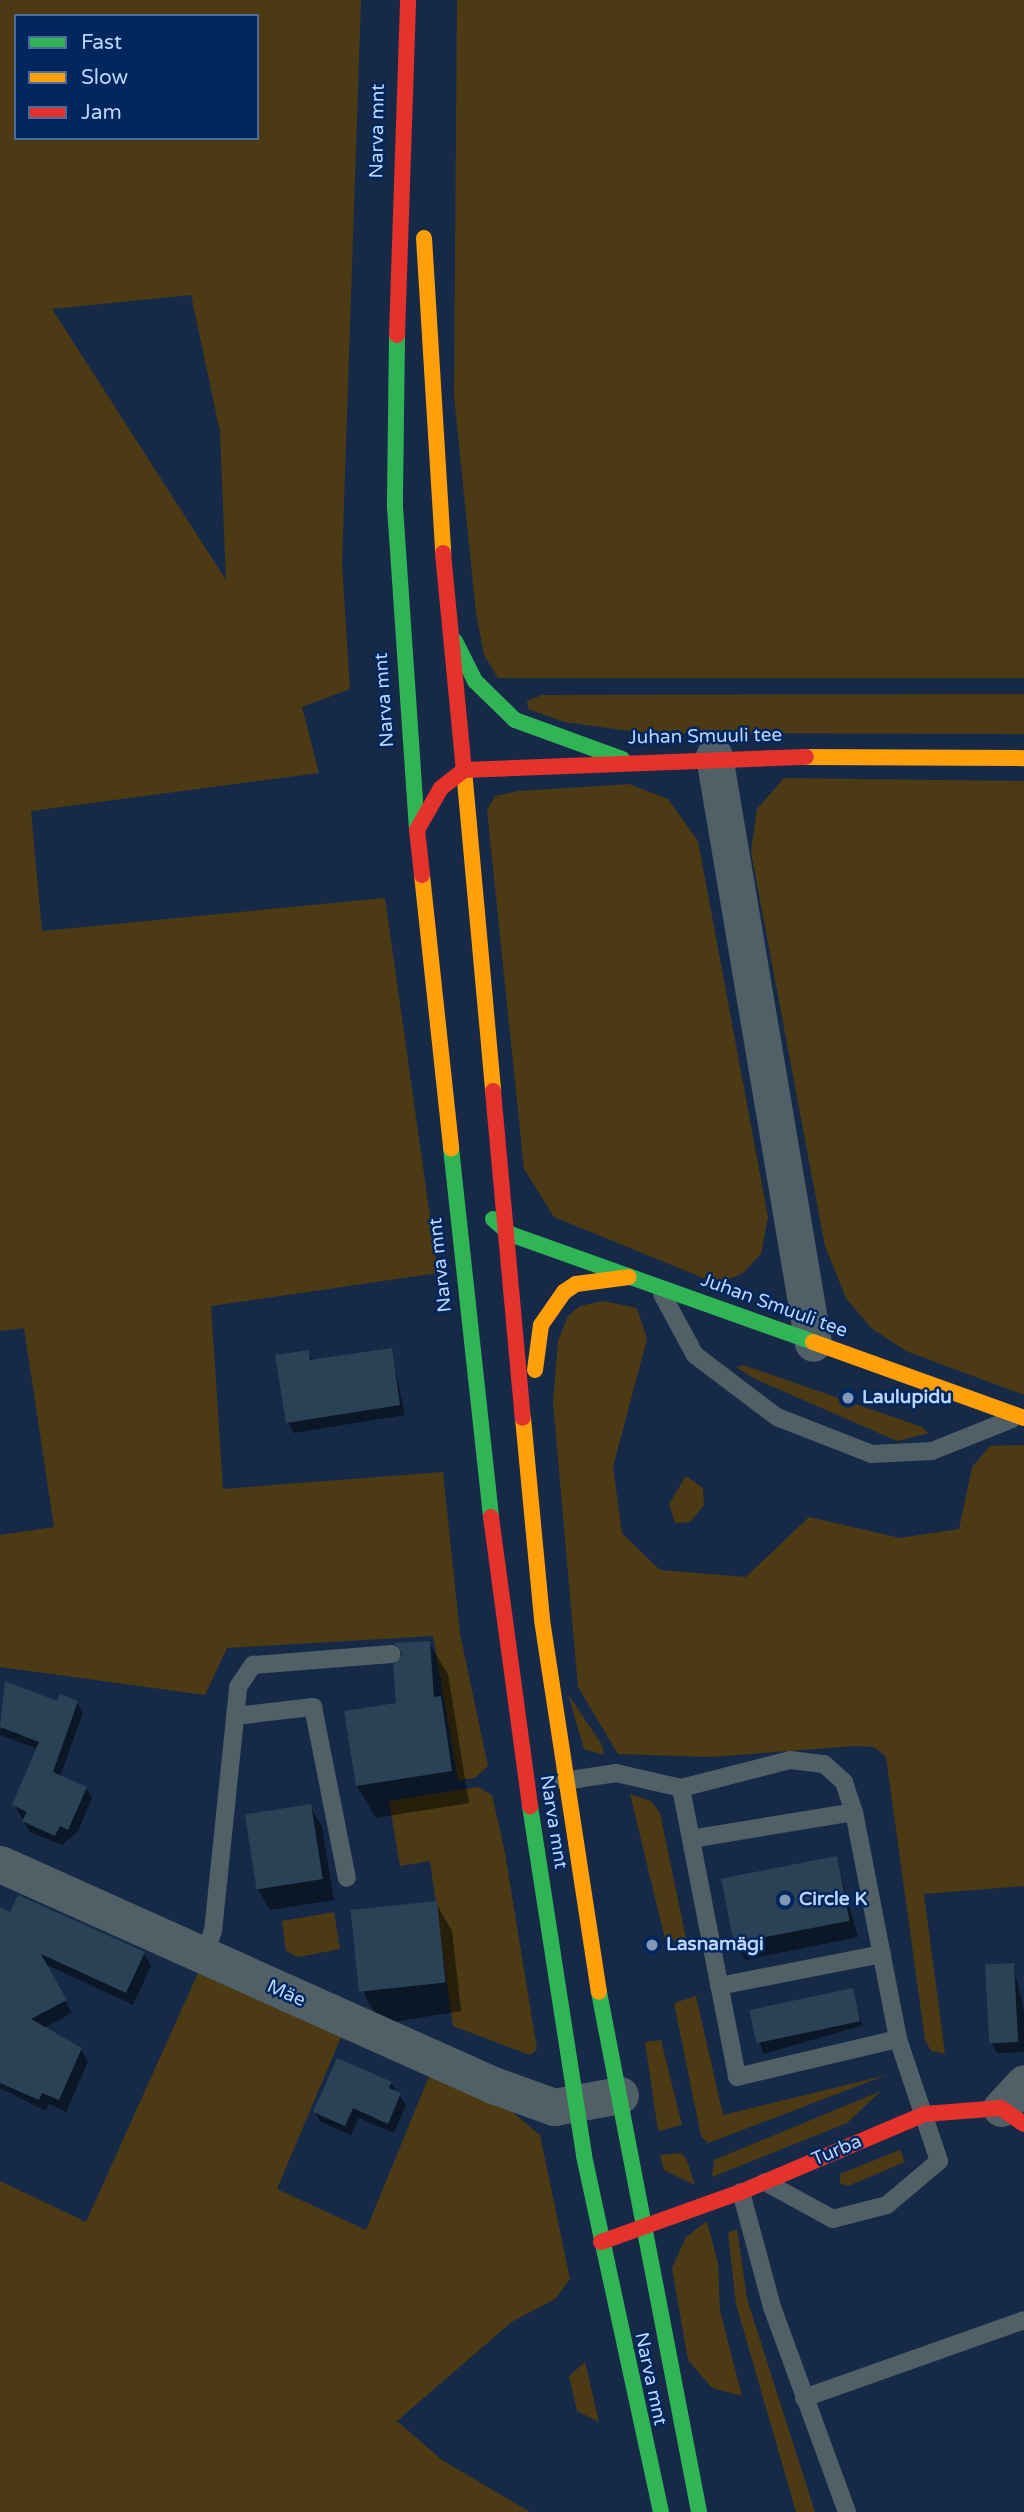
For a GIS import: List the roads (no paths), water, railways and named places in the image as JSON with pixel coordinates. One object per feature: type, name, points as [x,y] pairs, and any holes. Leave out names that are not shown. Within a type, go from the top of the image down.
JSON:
[{"type":"main road","name":"Narva mnt","points":[[408,0],[399,125],[395,508],[417,830],[505,1647],[601,2242],[661,2512]]},
{"type":"main road","points":[[424,94],[425,0]]},
{"type":"main road","name":"Narva mnt","points":[[424,216],[447,625],[510,1234],[542,1620],[564,1781],[699,2512]]},
{"type":"main road","points":[[447,625],[475,681],[507,714],[622,760]]},
{"type":"main road","name":"Juhan Smuuli tee","points":[[464,770],[714,756],[1024,758]]},
{"type":"main road","points":[[417,830],[441,788],[464,770]]},
{"type":"main road","points":[[450,1142],[479,1205],[510,1234]]},
{"type":"main road","name":"Juhan Smuuli tee","points":[[510,1234],[1021,1417]]},
{"type":"main road","points":[[529,1454],[537,1348],[552,1305],[576,1284],[635,1277]]},
{"type":"main road","name":"Turba","points":[[601,2242],[645,2229],[741,2192],[925,2114],[1016,2105]]},
{"type":"street","points":[[714,756],[813,1343]]},
{"type":"street","name":"Mäe","points":[[0,1864],[204,1958],[493,2085],[554,2107],[620,2095]]},
{"type":"lane","points":[[657,1285],[695,1355],[776,1417],[872,1454],[932,1451],[1021,1417]]},
{"type":"lane","points":[[204,1958],[213,1931],[238,1687],[253,1665],[392,1654]]},
{"type":"lane","points":[[235,1716],[313,1707],[347,1878]]},
{"type":"lane","points":[[564,1781],[616,1773],[681,1788],[790,1760],[824,1764],[844,1782],[853,1812],[898,2039],[939,2161],[887,2205],[833,2219],[765,2182]]},
{"type":"lane","points":[[681,1788],[737,2077],[898,2039]]},
{"type":"lane","points":[[691,1839],[853,1812]]},
{"type":"lane","points":[[719,1986],[882,1954]]},
{"type":"lane","points":[[741,2192],[804,2398],[848,2512]]},
{"type":"lane","points":[[804,2398],[1024,2320]]},
{"type":"place","name":"Laulupidu","points":[[848,1398]]},
{"type":"place","name":"Circle K","points":[[785,1900]]},
{"type":"place","name":"Lasnamägi","points":[[652,1945]]}]
